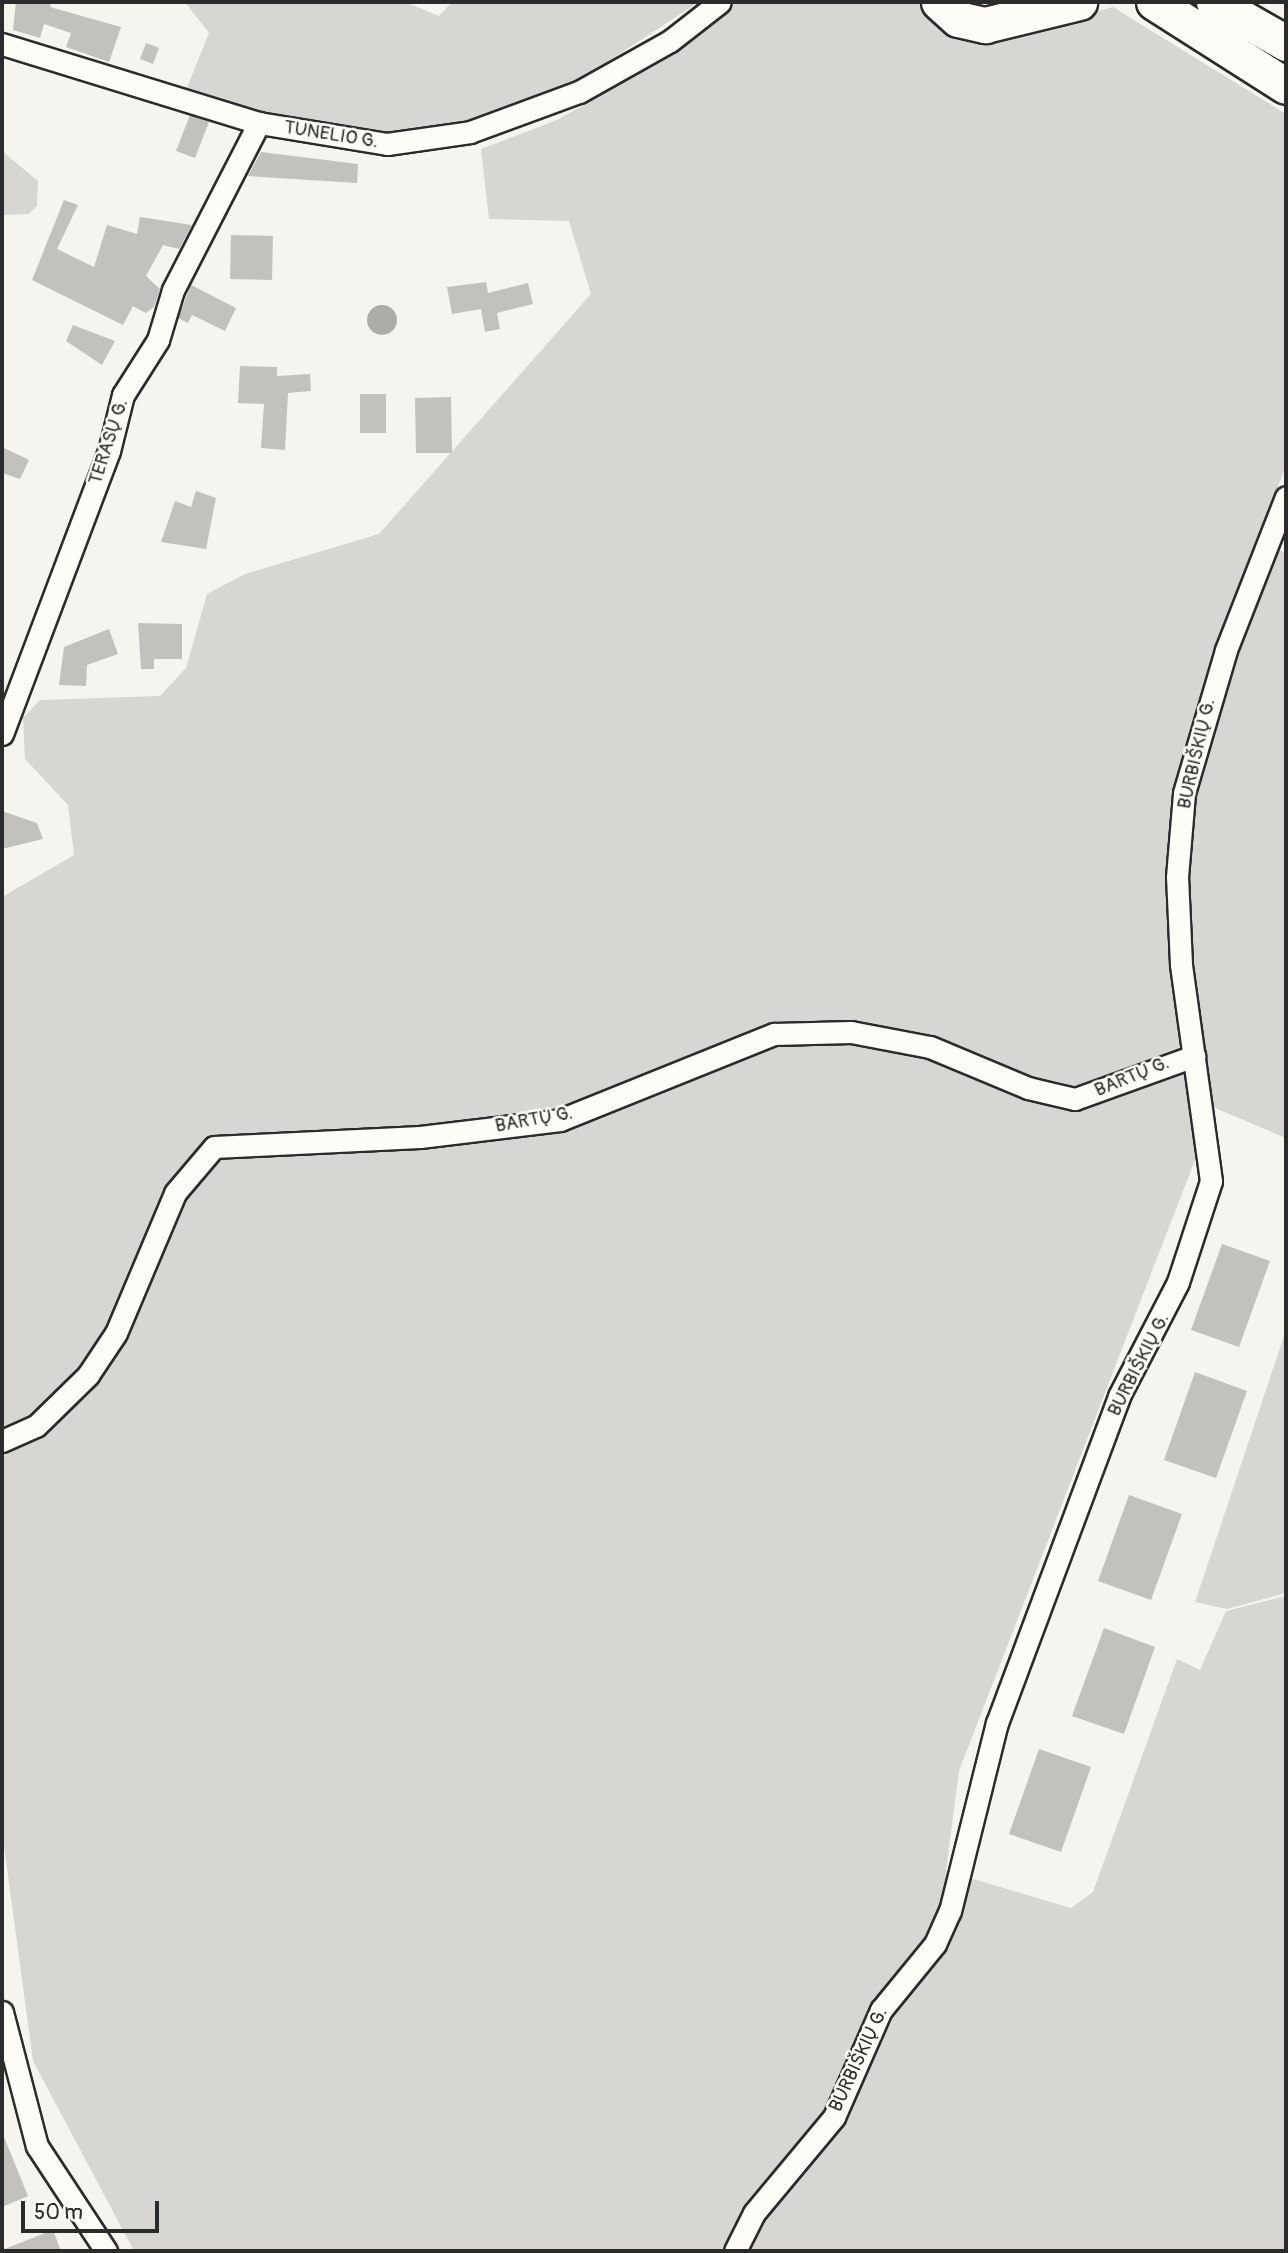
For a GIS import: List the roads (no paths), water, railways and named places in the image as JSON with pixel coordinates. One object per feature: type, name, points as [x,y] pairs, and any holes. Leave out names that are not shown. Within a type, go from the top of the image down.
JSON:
[{"type":"highway","points":[[939,2],[971,23],[1006,25],[1079,2]]},
{"type":"highway","points":[[971,23],[1012,2]]},
{"type":"highway","points":[[1214,2],[1286,43]]},
{"type":"highway","points":[[1264,2],[1286,20]]},
{"type":"highway","points":[[1154,4],[1286,86]]},
{"type":"street","name":"TUNELIO G.","points":[[2,44],[259,123],[387,144],[470,132],[590,86],[670,41],[720,2]]},
{"type":"street","name":"TERASŲ G.","points":[[2,734],[109,451],[123,396],[158,340],[173,290],[259,123]]},
{"type":"street","name":"BURBIŠKIŲ G.","points":[[736,2251],[754,2213],[834,2117],[881,2010],[935,1944],[950,1911],[997,1723],[1119,1396],[1178,1282],[1211,1181],[1194,1056],[1177,877],[1184,793],[1221,663],[1286,497]]},
{"type":"street","name":"BARTŲ G.","points":[[2,1441],[36,1426],[88,1375],[116,1333],[175,1193],[214,1147],[421,1137],[560,1120],[774,1034],[851,1032],[930,1047],[1028,1088],[1075,1099],[1194,1056]]},
{"type":"street","points":[[2,2012],[37,2146],[106,2251]]}]
